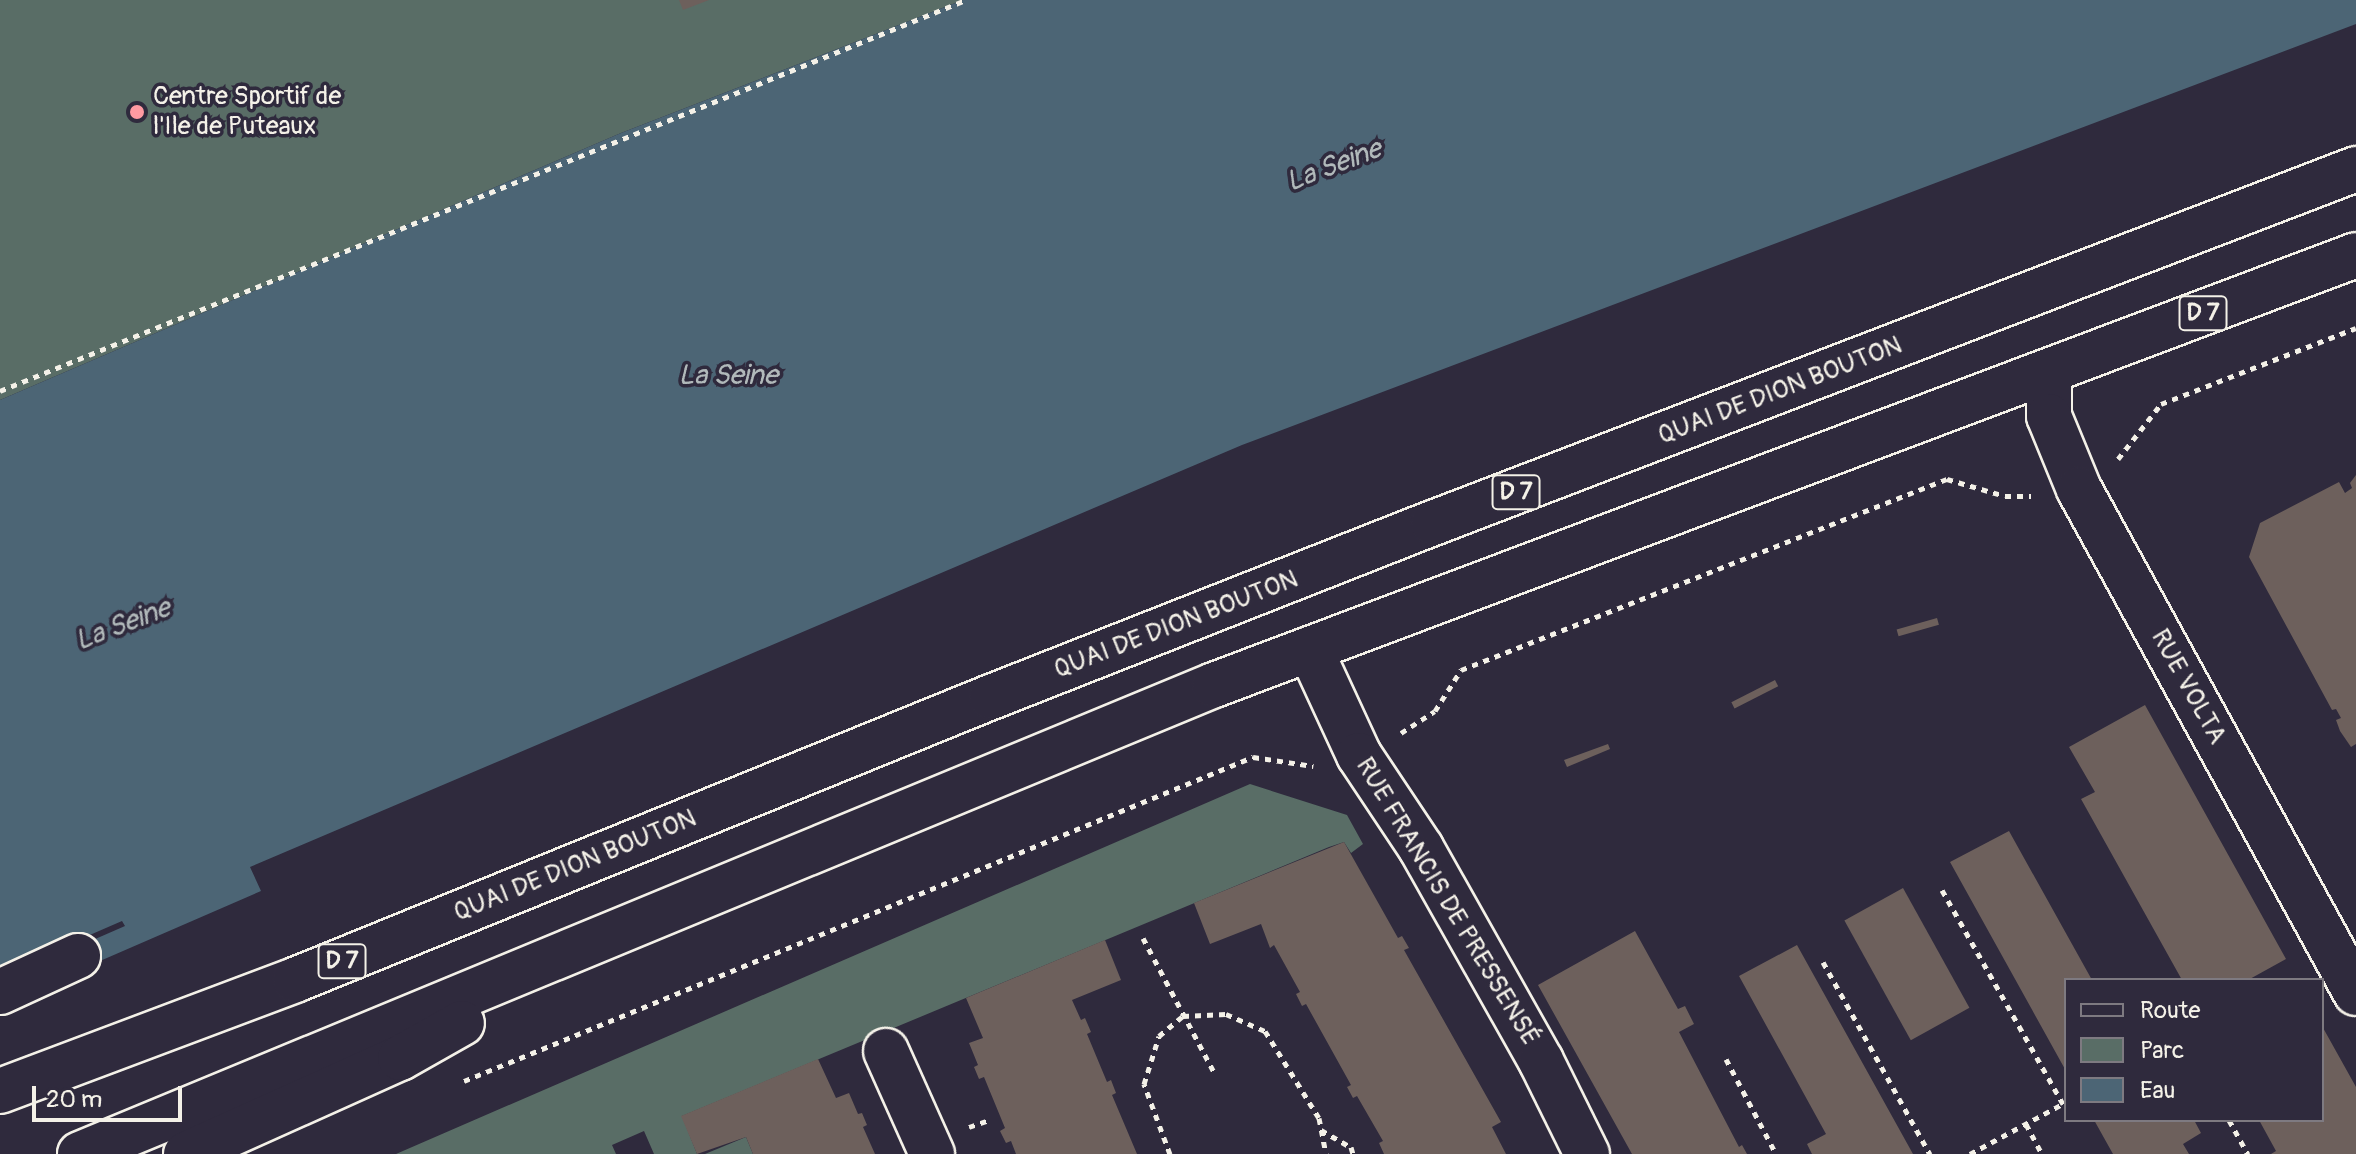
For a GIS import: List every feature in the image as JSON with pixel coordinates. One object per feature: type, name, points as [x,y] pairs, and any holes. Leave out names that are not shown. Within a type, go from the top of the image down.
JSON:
[{"type":"main road","name":"QUAI DE DION BOUTON","points":[[0,1091],[295,980],[991,697],[1433,523],[2356,169]]},
{"type":"main road","name":"D 7","points":[[80,1154],[621,933],[1206,688],[2356,255]]},
{"type":"main road","name":"RUE VOLTA","points":[[2049,371],[2049,416],[2079,489],[2356,993]]},
{"type":"main road","name":"RUE FRANCIS DE PRESSENSÉ","points":[[1274,588],[1310,649],[1359,755],[1421,848],[1541,1061],[1587,1154]]},
{"type":"main road","points":[[186,1154],[400,1058],[621,933]]},
{"type":"main road","points":[[0,992],[78,956]]},
{"type":"main road","points":[[886,1051],[932,1154]]},
{"type":"path","points":[[0,391],[966,0]]},
{"type":"path","points":[[2109,468],[2137,440],[2161,404],[2356,328]]},
{"type":"path","points":[[1399,734],[1435,711],[1461,670],[1947,479],[2005,496],[2044,496]]},
{"type":"path","points":[[455,1085],[1253,757],[1296,766],[1324,766]]},
{"type":"path","points":[[1942,890],[2064,1103],[1970,1154]]},
{"type":"path","points":[[1143,938],[1214,1072]]},
{"type":"path","points":[[1823,962],[1930,1154]]},
{"type":"path","points":[[1170,1154],[1144,1084],[1159,1036],[1183,1016],[1226,1014],[1265,1031],[1319,1118],[1326,1154]]},
{"type":"path","points":[[1726,1059],[1776,1154]]},
{"type":"path","points":[[2230,1122],[2248,1154]]},
{"type":"path","points":[[2026,1124],[2042,1154]]},
{"type":"path","points":[[1321,1130],[1351,1147],[1353,1154]]},
{"type":"green space","points":[[0,0],[963,0],[621,133],[0,400]]},
{"type":"green space","points":[[1250,784],[1347,815],[1363,844],[1351,853],[1344,842],[1329,847],[682,1116],[697,1154],[654,1154],[644,1131],[612,1145],[616,1154],[396,1154]]},
{"type":"green space","points":[[746,1137],[753,1154],[705,1154]]},
{"type":"water","name":"La Seine","points":[[963,0],[2356,0],[2356,24],[1242,445],[250,867],[261,891],[47,984],[38,964],[125,926],[122,921],[0,974],[0,400],[621,133]]},
{"type":"building","points":[[679,0],[709,0],[683,10]]},
{"type":"building","points":[[2356,475],[2356,744],[2351,747],[2336,720],[2341,718],[2336,709],[2332,710],[2249,557],[2260,523],[2339,482],[2345,493],[2352,488],[2350,483]]},
{"type":"building","points":[[1937,618],[1939,625],[1899,636],[1897,630]]},
{"type":"building","points":[[1775,680],[1778,686],[1735,708],[1731,702]]},
{"type":"building","points":[[2145,705],[2286,959],[2252,978],[2181,978],[2081,799],[2095,792],[2069,747]]},
{"type":"building","points":[[1608,744],[1610,749],[1567,767],[1564,760]]},
{"type":"building","points":[[2009,831],[2091,978],[2064,978],[2064,1067],[1950,862]]},
{"type":"building","points":[[1344,842],[1398,938],[1402,936],[1409,948],[1404,950],[1501,1122],[1492,1127],[1506,1154],[1384,1154],[1379,1143],[1383,1141],[1357,1096],[1353,1098],[1347,1087],[1351,1085],[1306,1004],[1302,1006],[1296,994],[1300,992],[1274,945],[1270,948],[1261,924],[1210,944],[1194,903]]},
{"type":"building","points":[[1903,888],[1969,1008],[1911,1040],[1844,920]]},
{"type":"building","points":[[1635,931],[1678,1009],[1685,1006],[1694,1024],[1679,1032],[1739,1147],[1742,1145],[1747,1154],[1632,1154],[1538,985]]},
{"type":"building","points":[[1105,940],[1121,980],[1072,1000],[1081,1020],[1085,1018],[1091,1032],[1087,1034],[1107,1082],[1111,1080],[1116,1093],[1112,1095],[1137,1154],[1016,1154],[1011,1141],[1006,1143],[1000,1131],[1005,1128],[984,1077],[979,1079],[974,1067],[978,1065],[969,1043],[983,1038],[966,998]]},
{"type":"building","points":[[1797,945],[1913,1154],[1812,1154],[1807,1144],[1826,1134],[1739,976]]},
{"type":"building","points":[[2324,1030],[2356,1087],[2356,1154],[2271,1154],[2276,1151],[2260,1122],[2324,1122]]},
{"type":"building","points":[[818,1059],[836,1098],[849,1093],[858,1114],[862,1113],[867,1125],[863,1127],[875,1154],[753,1154],[746,1137],[697,1154],[681,1116]]},
{"type":"building","points":[[2095,1122],[2195,1122],[2201,1133],[2183,1144],[2189,1154],[2113,1154]]},
{"type":"place","name":"Centre Sportif de l'Ile de Puteaux","points":[[137,112]]}]
